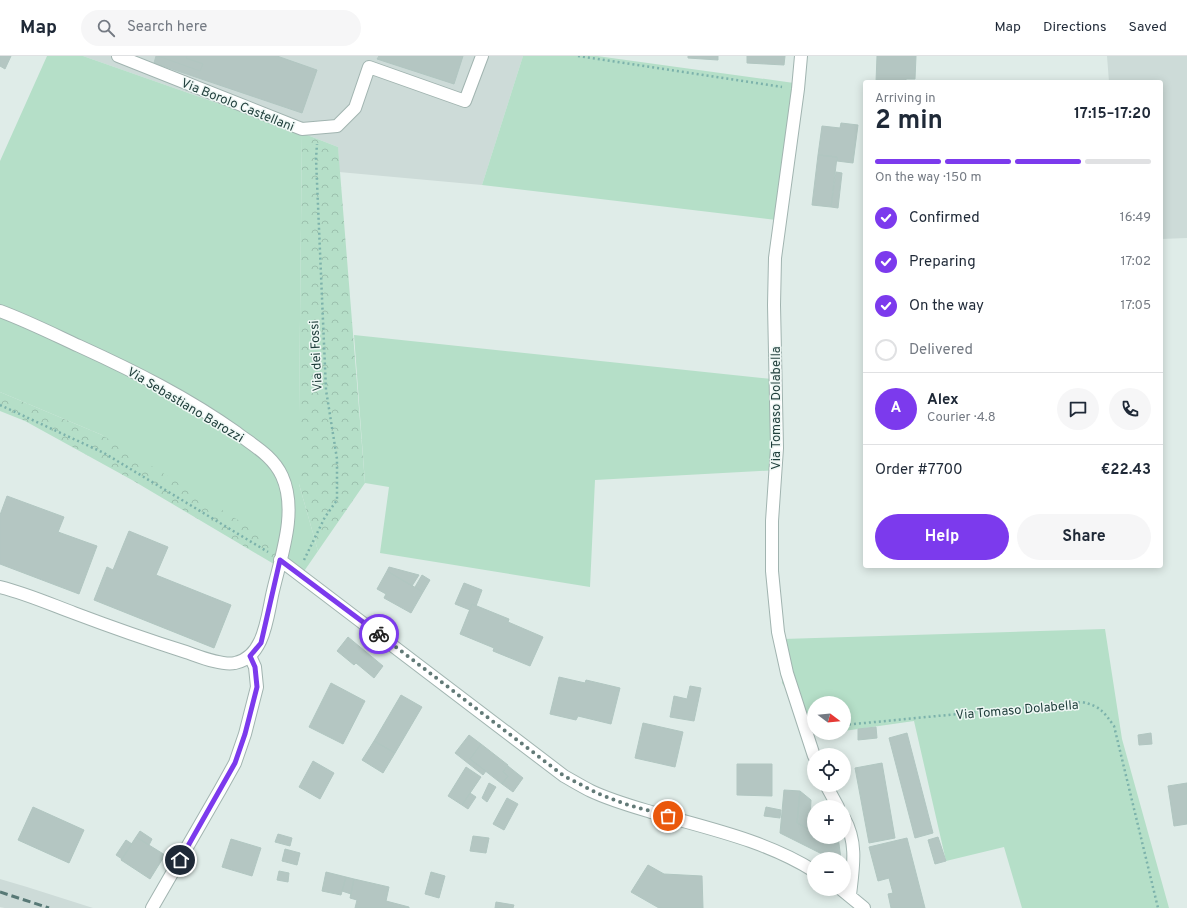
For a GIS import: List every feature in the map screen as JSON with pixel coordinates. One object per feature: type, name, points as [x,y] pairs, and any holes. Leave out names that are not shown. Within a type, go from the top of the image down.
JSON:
[{"type":"street","name":"Via Borolo Castellani","points":[[118,56],[302,129],[337,126],[355,108],[370,68],[465,101],[482,56]]},
{"type":"street","name":"Via Tomaso Dolabella","points":[[800,56],[798,89],[776,258],[774,305],[777,448],[772,521],[772,571],[778,632],[787,673],[811,748]]},
{"type":"street","name":"Via Sebastiano Barozzi","points":[[0,311],[22,319],[150,380],[219,420],[267,454],[276,465],[287,490],[289,505],[288,522],[261,643],[250,656]]},
{"type":"street","points":[[280,560],[564,776],[590,790],[625,804],[739,837],[773,849],[807,866]]},
{"type":"street","points":[[0,588],[22,594],[136,636],[216,661],[235,663],[250,656],[255,667],[257,687],[245,734],[235,763],[152,908]]},
{"type":"street","points":[[851,836],[854,860],[851,871]]},
{"type":"street","points":[[850,896],[864,908]]},
{"type":"path","points":[[578,56],[798,89]]},
{"type":"path","name":"Via dei Fossi","points":[[298,573],[325,517],[337,500],[337,460],[326,382],[316,159],[319,128]]},
{"type":"path","points":[[0,405],[104,452],[280,560]]},
{"type":"path","name":"Via Tomaso Dolabella","points":[[851,724],[1082,702],[1093,704],[1103,711],[1114,726],[1158,908]]},
{"type":"shaded area","points":[[83,56],[523,56],[482,185],[339,172],[338,147]]},
{"type":"shaded area","points":[[1107,56],[1187,56],[1187,238],[1163,239],[1163,80],[1109,80]]},
{"type":"shaded area","points":[[0,879],[27,887],[93,908],[0,907]]},
{"type":"green space","points":[[47,56],[83,56],[302,133],[299,484],[318,551],[298,580],[102,435],[0,392],[0,161]]},
{"type":"green space","points":[[523,56],[597,56],[794,83],[776,220],[482,185]]},
{"type":"green space","points":[[302,133],[338,147],[365,483],[318,551],[299,484]]},
{"type":"green space","points":[[354,335],[772,379],[779,470],[595,480],[590,587],[380,553],[389,487],[365,483]]},
{"type":"green space","points":[[0,392],[102,435],[286,550],[284,570],[132,480],[25,421],[0,411]]},
{"type":"green space","points":[[1105,629],[1122,739],[1169,908],[1022,908],[1004,847],[946,861],[914,721],[851,730],[851,696],[807,696],[807,720],[782,683],[783,639]]},
{"type":"building","points":[[0,56],[11,56],[5,69],[0,66]]},
{"type":"building","points":[[156,56],[277,56],[317,70],[302,113],[154,63]]},
{"type":"building","points":[[158,56],[187,56],[186,58],[203,64],[200,71]]},
{"type":"building","points":[[379,56],[463,56],[454,84],[377,59]]},
{"type":"building","points":[[688,56],[718,56],[718,60],[688,58]]},
{"type":"building","points":[[747,56],[785,56],[784,65],[747,63]]},
{"type":"building","points":[[877,56],[916,56],[915,79],[876,80]]},
{"type":"building","points":[[841,123],[858,125],[853,163],[837,161],[837,157],[818,155],[822,126],[840,128]]},
{"type":"building","points":[[818,155],[837,157],[831,207],[812,205]]},
{"type":"building","points":[[836,172],[842,173],[838,208],[831,207]]},
{"type":"building","points":[[7,496],[64,517],[58,532],[97,546],[79,594],[0,564],[0,515]]},
{"type":"building","points":[[129,531],[168,547],[156,575],[231,605],[214,648],[94,600],[107,567],[113,570]]},
{"type":"building","points":[[389,567],[419,575],[412,586],[387,571]]},
{"type":"building","points":[[387,571],[423,592],[411,613],[384,598],[386,594],[377,589]]},
{"type":"building","points":[[422,575],[430,580],[423,592],[415,587]]},
{"type":"building","points":[[464,583],[482,590],[476,606],[472,604],[470,610],[455,604]]},
{"type":"building","points":[[472,604],[509,619],[508,622],[543,637],[530,666],[493,651],[494,648],[460,634]]},
{"type":"building","points":[[348,637],[383,666],[374,678],[356,663],[354,665],[337,651]]},
{"type":"building","points":[[559,677],[585,683],[586,680],[620,688],[611,724],[578,716],[576,720],[550,714]]},
{"type":"building","points":[[331,683],[365,701],[343,744],[309,727]]},
{"type":"building","points":[[690,686],[701,688],[694,721],[670,717],[674,696],[687,699]]},
{"type":"building","points":[[401,695],[422,707],[395,753],[374,741]]},
{"type":"building","points":[[643,723],[683,732],[675,767],[635,758]]},
{"type":"building","points":[[876,727],[877,738],[858,740],[858,729]]},
{"type":"building","points":[[907,733],[933,833],[915,838],[889,738]]},
{"type":"building","points":[[1151,733],[1152,744],[1139,745],[1138,735]]},
{"type":"building","points":[[469,735],[481,744],[470,759],[486,771],[483,775],[455,753]]},
{"type":"building","points":[[374,741],[395,753],[383,773],[362,760]]},
{"type":"building","points":[[481,744],[508,765],[503,772],[508,776],[502,784],[470,759]]},
{"type":"building","points":[[313,761],[334,773],[320,799],[299,787]]},
{"type":"building","points":[[882,763],[895,838],[869,843],[855,768]]},
{"type":"building","points":[[737,764],[772,764],[772,796],[737,795]]},
{"type":"building","points":[[508,766],[523,778],[513,792],[502,784],[508,776],[503,772]]},
{"type":"building","points":[[466,767],[481,777],[462,805],[448,796]]},
{"type":"building","points":[[489,783],[496,787],[487,802],[482,798]]},
{"type":"building","points":[[1187,783],[1187,824],[1174,826],[1168,786]]},
{"type":"building","points":[[784,790],[800,791],[797,823],[807,828],[807,844],[839,844],[840,852],[818,852],[780,833]]},
{"type":"building","points":[[800,791],[811,800],[807,800],[807,828],[797,823]]},
{"type":"building","points":[[470,793],[476,797],[468,809],[462,805]]},
{"type":"building","points":[[507,798],[518,804],[504,830],[493,824]]},
{"type":"building","points":[[33,807],[84,830],[69,863],[18,840]]},
{"type":"building","points":[[766,807],[781,810],[780,818],[764,816]]},
{"type":"building","points":[[140,831],[152,839],[149,845],[136,837]]},
{"type":"building","points":[[278,834],[292,838],[290,846],[275,842]]},
{"type":"building","points":[[473,836],[489,838],[486,853],[470,851]]},
{"type":"building","points":[[136,837],[165,855],[150,879],[121,860]]},
{"type":"building","points":[[938,837],[946,861],[935,864],[928,840]]},
{"type":"building","points":[[907,838],[925,908],[891,908],[888,894],[893,893],[889,878],[878,881],[869,847]]},
{"type":"building","points":[[231,839],[261,848],[252,876],[222,867]]},
{"type":"building","points":[[126,840],[132,844],[122,859],[116,855]]},
{"type":"building","points":[[285,849],[300,853],[297,865],[282,861]]},
{"type":"building","points":[[648,865],[664,874],[702,876],[703,908],[659,908],[631,892]]},
{"type":"building","points":[[279,871],[289,873],[288,882],[277,880]]},
{"type":"building","points":[[326,872],[346,877],[341,895],[322,891]]},
{"type":"building","points":[[431,872],[445,876],[439,898],[425,894]]},
{"type":"building","points":[[346,877],[354,879],[351,894],[342,891]]},
{"type":"building","points":[[354,879],[389,887],[386,901],[409,908],[355,908],[357,900],[350,898]]},
{"type":"building","points":[[496,902],[514,905],[513,908],[495,908]]},
{"type":"railway","points":[[0,892],[49,908]]},
{"type":"way so far","points":[[379,634],[564,776],[590,790],[625,804],[668,816]]},
{"type":"route","points":[[180,860],[235,763],[245,734],[257,687],[255,667],[250,656],[261,643],[280,560],[379,634]]}]
